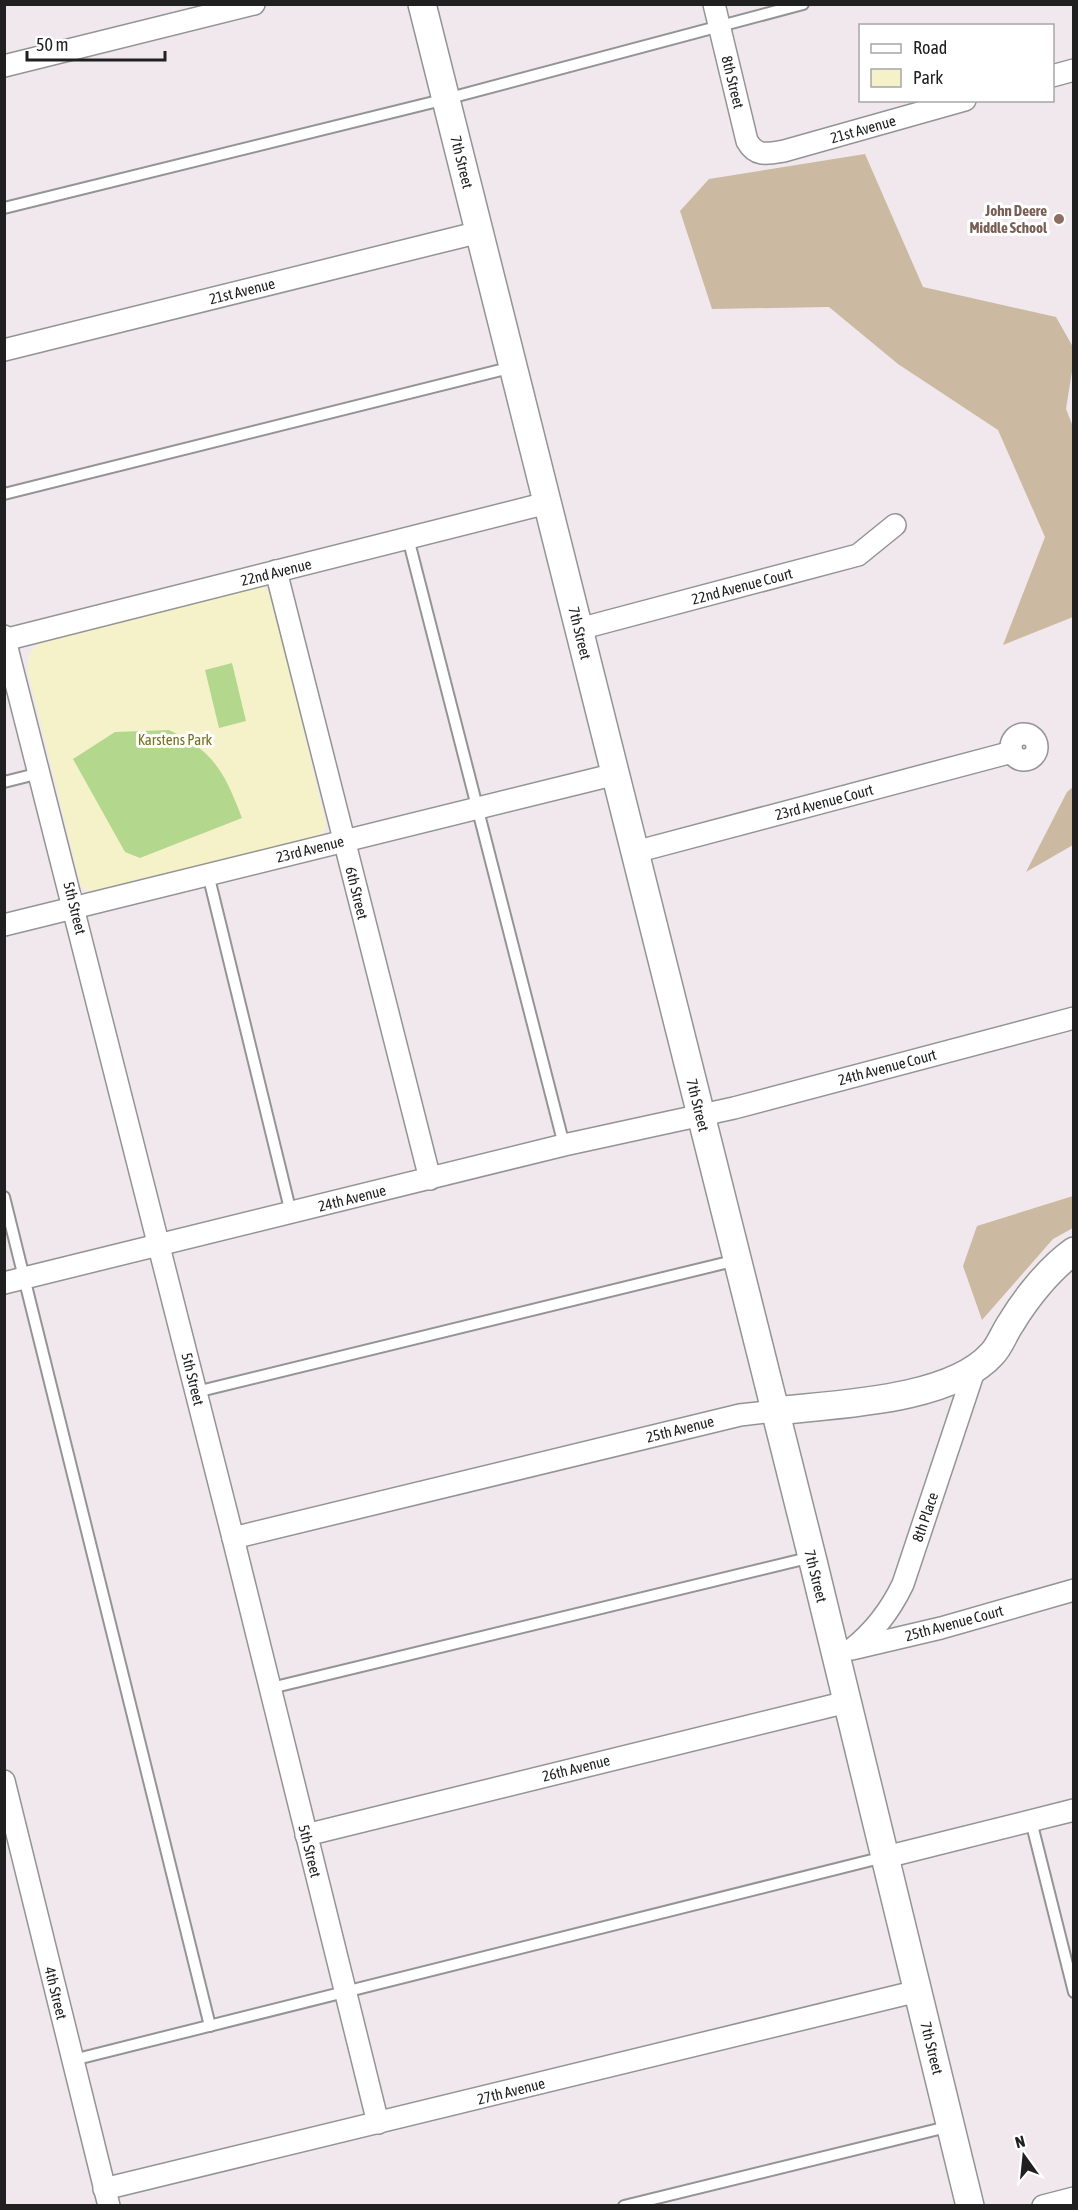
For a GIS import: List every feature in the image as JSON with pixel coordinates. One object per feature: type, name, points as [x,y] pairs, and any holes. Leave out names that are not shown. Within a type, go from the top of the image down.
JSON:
[{"type":"street","points":[[4,66],[254,4]]},
{"type":"street","name":"7th Street","points":[[422,4],[812,1557],[843,1652],[847,1702],[970,2205]]},
{"type":"street","name":"8th Street","points":[[714,4],[747,141],[752,149],[760,154]]},
{"type":"street","points":[[1054,76],[1074,70]]},
{"type":"street","name":"21st Avenue","points":[[760,154],[784,151],[958,102]]},
{"type":"street","name":"21st Avenue","points":[[4,350],[480,232]]},
{"type":"street","name":"22nd Avenue","points":[[5,638],[547,503]]},
{"type":"street","name":"22nd Avenue Court","points":[[579,629],[858,555],[895,525]]},
{"type":"street","name":"6th Street","points":[[276,571],[430,1179]]},
{"type":"street","name":"5th Street","points":[[5,638],[234,1538],[378,2124]]},
{"type":"street","name":"23rd Avenue Court","points":[[635,852],[1012,752]]},
{"type":"street","name":"23rd Avenue","points":[[4,925],[616,774]]},
{"type":"street","name":"24th Avenue Court","points":[[700,1114],[734,1108],[1074,1018]]},
{"type":"street","name":"24th Avenue","points":[[14,1280],[564,1145],[700,1114]]},
{"type":"street","name":"25th Avenue","points":[[234,1538],[740,1414],[927,1389],[951,1383],[974,1371],[994,1353],[1011,1322],[1058,1265],[1074,1251]]},
{"type":"street","name":"8th Place","points":[[843,1652],[869,1636],[887,1614],[903,1584],[974,1371]]},
{"type":"street","name":"25th Avenue Court","points":[[843,1652],[941,1628],[1074,1590]]},
{"type":"street","name":"26th Avenue","points":[[306,1834],[847,1702]]},
{"type":"street","name":"4th Street","points":[[4,1781],[10,1830],[73,2060],[107,2197]]},
{"type":"street","points":[[886,1857],[1074,1810]]},
{"type":"street","name":"27th Avenue","points":[[107,2197],[378,2124],[918,1991]]},
{"type":"street","points":[[1044,2205],[1074,2198]]},
{"type":"lane","points":[[4,208],[446,99],[803,4]]},
{"type":"lane","points":[[4,494],[513,367]]},
{"type":"lane","points":[[408,538],[564,1145]]},
{"type":"lane","points":[[4,782],[40,773]]},
{"type":"lane","points":[[208,874],[291,1213]]},
{"type":"lane","points":[[4,1197],[14,1280],[210,2026]]},
{"type":"lane","points":[[196,1392],[737,1260]]},
{"type":"lane","points":[[271,1689],[812,1557]]},
{"type":"lane","points":[[1031,1821],[1074,1992]]},
{"type":"lane","points":[[73,2060],[886,1857]]},
{"type":"lane","points":[[624,2205],[951,2126]]},
{"type":"shaded area","points":[[865,154],[923,287],[1056,317],[1073,347],[1073,365],[1066,409],[1074,429],[1073,617],[1003,645],[1045,537],[998,430],[898,364],[829,307],[712,309],[680,211],[709,179]]},
{"type":"shaded area","points":[[1073,787],[1073,845],[1026,872],[1067,792]]},
{"type":"shaded area","points":[[1073,1196],[1073,1228],[1053,1239],[982,1320],[963,1266],[977,1226]]},
{"type":"green space","name":"Karstens Park","points":[[255,585],[264,587],[272,597],[326,824],[324,832],[316,837],[100,890],[85,890],[81,886],[28,672],[30,654],[44,641]]},
{"type":"green space","points":[[232,663],[246,721],[219,728],[205,670]]},
{"type":"green space","points":[[169,730],[185,738],[208,755],[223,776],[242,818],[140,858],[125,852],[73,759],[115,732]]},
{"type":"place","name":"John Deere Middle School","points":[[1059,219]]}]
